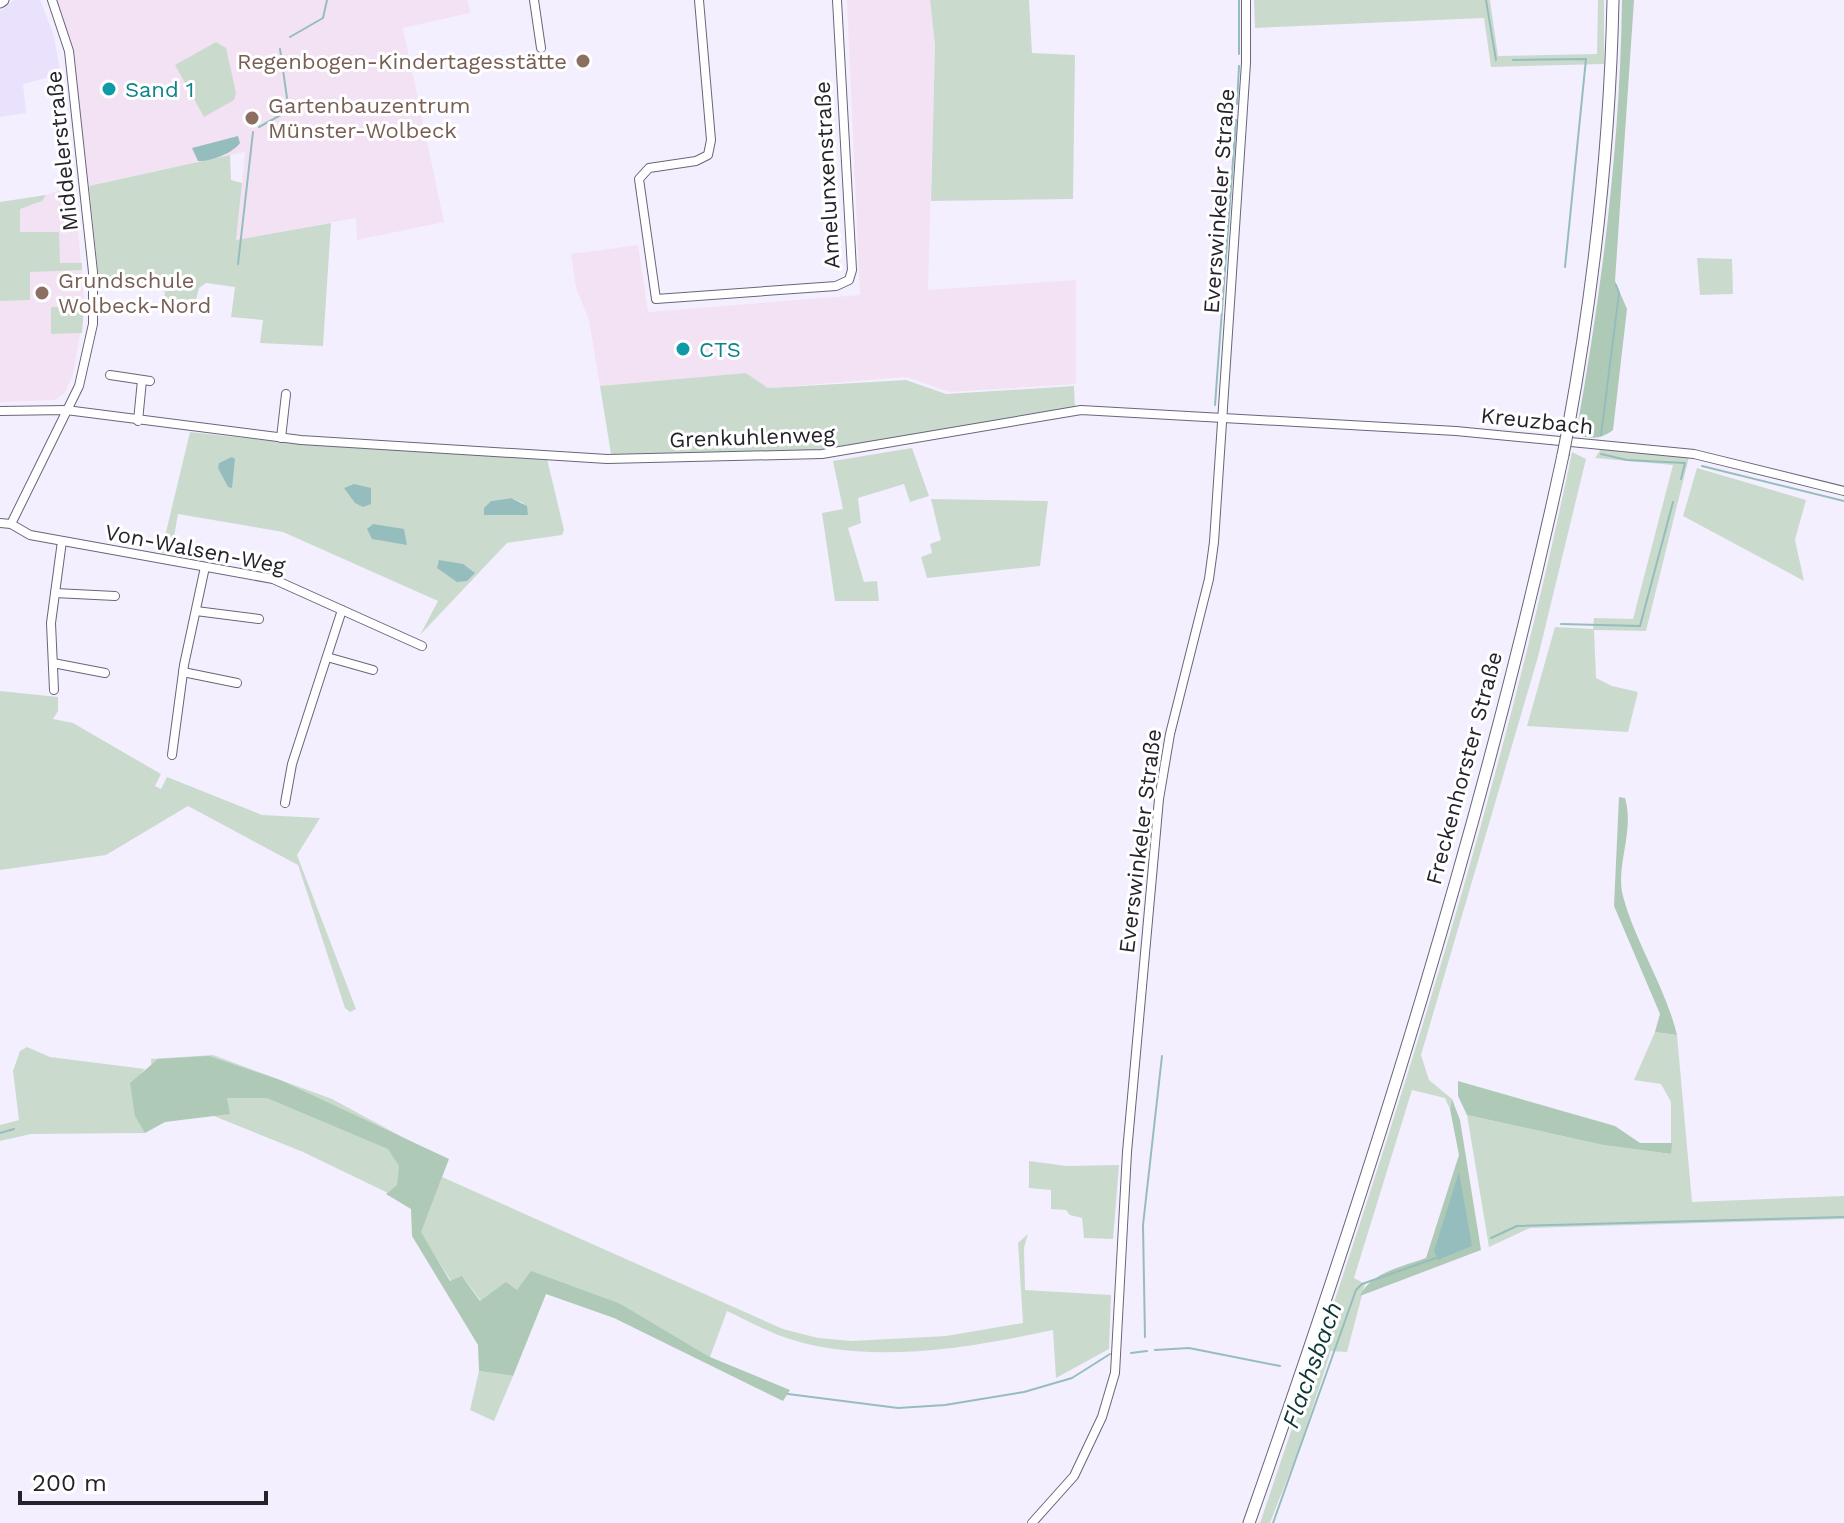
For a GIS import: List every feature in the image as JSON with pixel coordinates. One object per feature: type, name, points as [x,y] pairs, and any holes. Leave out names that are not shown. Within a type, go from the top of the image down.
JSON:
[{"type":"main road","name":"Freckenhorster Straße","points":[[1249,1523],[1334,1274],[1433,959],[1511,673],[1563,455],[1599,226],[1613,0]]},
{"type":"street","name":"Middelerstraße","points":[[11,524],[66,410],[88,356],[94,297],[69,51],[52,0]]},
{"type":"street","points":[[534,0],[541,48]]},
{"type":"street","name":"Amelunxenstraße","points":[[699,0],[710,148],[703,159],[649,168],[639,179],[656,299],[836,286],[849,280],[852,270],[837,0]]},
{"type":"street","name":"Everswinkeler Straße","points":[[1032,1523],[1074,1476],[1102,1417],[1115,1373],[1127,1152],[1159,799],[1170,734],[1209,579],[1246,63],[1246,0]]},
{"type":"street","points":[[110,375],[146,380],[138,421]]},
{"type":"street","points":[[281,438],[286,394]]},
{"type":"street","name":"Grenkuhlenweg","points":[[0,411],[66,410],[281,438],[555,457],[717,458],[822,454],[1081,410],[1222,416]]},
{"type":"street","name":"Kreuzbach","points":[[1222,416],[1456,431],[1694,454],[1844,491]]},
{"type":"street","name":"Von-Walsen-Weg","points":[[0,523],[11,524],[30,535],[273,579],[422,646]]},
{"type":"street","points":[[54,690],[51,623],[62,541]]},
{"type":"street","points":[[172,755],[183,672],[205,567]]},
{"type":"street","points":[[55,593],[115,596]]},
{"type":"street","points":[[285,803],[296,752],[342,610]]},
{"type":"street","points":[[196,611],[259,619]]},
{"type":"street","points":[[327,657],[373,670]]},
{"type":"street","points":[[53,663],[105,673]]},
{"type":"street","points":[[183,672],[237,683]]},
{"type":"shaded area","points":[[14,0],[40,0],[53,33],[61,74],[23,84],[26,113],[0,117],[0,11]]},
{"type":"shaded area","name":"Gartenbauzentrum Münster-Wolbeck","points":[[57,0],[468,0],[470,13],[403,28],[444,222],[357,240],[356,218],[236,240],[245,152],[89,186],[72,48]]},
{"type":"shaded area","points":[[847,0],[930,0],[935,45],[928,290],[1076,280],[1076,384],[950,392],[907,377],[768,388],[746,373],[600,386],[589,320],[576,288],[571,254],[638,245],[648,312],[860,295]]},
{"type":"shaded area","points":[[930,0],[1029,0],[1032,53],[1075,55],[1073,199],[931,201],[935,45]]},
{"type":"shaded area","points":[[1254,0],[1490,0],[1498,56],[1597,54],[1598,0],[1604,0],[1604,64],[1491,67],[1484,18],[1255,28]]},
{"type":"shaded area","points":[[1622,0],[1634,0],[1615,281],[1627,309],[1613,430],[1604,436],[1591,438],[1576,434],[1608,218],[1618,109]]},
{"type":"shaded area","points":[[216,42],[226,48],[236,93],[234,100],[204,117],[175,65]]},
{"type":"shaded area","points":[[238,136],[240,143],[237,147],[209,160],[198,161],[192,148]]},
{"type":"shaded area","points":[[230,155],[231,180],[242,183],[236,240],[331,223],[323,346],[260,343],[263,320],[231,317],[235,287],[206,283],[199,288],[196,300],[165,299],[164,284],[99,281],[89,186]]},
{"type":"shaded area","name":"Grundschule Wolbeck-Nord","points":[[74,185],[85,307],[73,374],[65,393],[55,400],[0,402],[0,202],[46,195]]},
{"type":"shaded area","points":[[46,195],[42,201],[20,209],[20,232],[59,232],[60,263],[82,263],[82,270],[30,272],[30,300],[0,301],[0,202]]},
{"type":"shaded area","points":[[1697,258],[1732,259],[1733,294],[1700,295]]},
{"type":"shaded area","points":[[51,307],[84,307],[82,333],[51,334]]},
{"type":"shaded area","points":[[746,373],[768,388],[906,380],[946,394],[1074,386],[1075,408],[823,449],[719,455],[611,454],[600,386]]},
{"type":"shaded area","points":[[190,432],[301,444],[547,459],[564,530],[562,535],[507,543],[420,635],[438,601],[283,532],[178,514],[171,554],[161,553]],"holes":[[[511,498],[523,503],[528,515],[484,515],[484,509],[491,501]]]},
{"type":"shaded area","points":[[912,448],[929,496],[910,502],[904,484],[858,498],[861,523],[848,528],[864,582],[877,581],[879,601],[835,601],[822,513],[843,509],[833,461]]},
{"type":"shaded area","points":[[1601,449],[1689,457],[1646,631],[1594,630],[1596,678],[1612,686],[1638,692],[1628,732],[1527,726],[1555,627],[1593,629],[1594,618],[1633,619],[1673,465],[1595,458]]},
{"type":"shaded area","points":[[1572,452],[1586,459],[1538,657],[1421,1055],[1429,1080],[1452,1099],[1450,1109],[1445,1098],[1412,1090],[1354,1278],[1365,1284],[1347,1352],[1331,1351],[1300,1446],[1270,1523],[1260,1523],[1391,1126],[1472,858],[1542,588]]},
{"type":"shaded area","points":[[232,457],[235,459],[232,488],[228,487],[218,468],[219,463]]},
{"type":"shaded area","points":[[1697,468],[1806,500],[1795,540],[1804,581],[1683,516]]},
{"type":"shaded area","points":[[354,484],[371,488],[371,504],[363,507],[355,503],[344,488]]},
{"type":"shaded area","points":[[511,498],[527,506],[528,515],[484,515],[484,508],[491,501]]},
{"type":"shaded area","points":[[931,499],[1048,501],[1040,566],[927,578],[921,557],[932,553],[930,544],[941,540]]},
{"type":"shaded area","points":[[373,524],[404,529],[407,545],[372,539],[367,529]]},
{"type":"shaded area","points":[[439,560],[463,564],[475,573],[467,581],[457,582],[437,568]]},
{"type":"shaded area","points":[[0,691],[58,697],[58,711],[53,719],[73,723],[161,774],[155,786],[161,789],[167,777],[262,815],[320,818],[297,855],[356,1009],[350,1012],[345,1008],[298,865],[188,806],[106,855],[0,870]]},
{"type":"shaded area","points":[[1619,797],[1625,798],[1628,823],[1621,873],[1623,896],[1677,1035],[1655,1032],[1660,1014],[1614,906]]},
{"type":"shaded area","points":[[1655,1032],[1677,1035],[1692,1202],[1844,1196],[1844,1219],[1530,1228],[1489,1247],[1467,1115],[1603,1145],[1671,1154],[1671,1102],[1661,1084],[1634,1080]]},
{"type":"shaded area","points":[[27,1047],[50,1057],[145,1069],[141,1073],[152,1074],[151,1059],[213,1055],[332,1099],[443,1159],[415,1206],[303,1152],[194,1108],[143,1129],[145,1133],[31,1134],[0,1141],[0,1125],[19,1120],[13,1071],[20,1051]]},
{"type":"shaded area","points":[[209,1056],[280,1080],[449,1159],[421,1232],[450,1281],[462,1276],[480,1301],[506,1282],[517,1290],[531,1271],[621,1304],[710,1357],[790,1390],[783,1401],[614,1318],[546,1294],[513,1376],[479,1371],[478,1345],[412,1236],[411,1209],[386,1194],[397,1185],[399,1166],[388,1149],[267,1098],[227,1098],[230,1114],[165,1122],[145,1133],[135,1116],[130,1083],[158,1059]]},
{"type":"shaded area","points":[[1458,1081],[1615,1126],[1640,1143],[1672,1143],[1671,1154],[1603,1145],[1467,1115],[1458,1096]]},
{"type":"shaded area","points":[[1452,1099],[1460,1120],[1481,1250],[1360,1296],[1379,1276],[1426,1258],[1459,1155],[1450,1109]]},
{"type":"shaded area","points":[[1029,1161],[1067,1166],[1119,1165],[1113,1239],[1084,1238],[1082,1218],[1070,1215],[1066,1210],[1051,1209],[1051,1190],[1029,1188]]},
{"type":"shaded area","points":[[1459,1172],[1472,1246],[1438,1260],[1434,1251]]},
{"type":"shaded area","points":[[442,1177],[783,1329],[818,1338],[852,1341],[946,1336],[1023,1323],[1018,1243],[1028,1234],[1024,1248],[1025,1290],[1111,1295],[1109,1349],[1056,1378],[1053,1330],[951,1348],[880,1352],[844,1350],[810,1345],[778,1335],[727,1311],[710,1357],[621,1304],[517,1290],[481,1301],[463,1277],[451,1281],[420,1232]]},
{"type":"shaded area","points":[[479,1371],[513,1376],[494,1421],[470,1410]]},
{"type":"waterway","points":[[290,37],[323,18],[327,0]]},
{"type":"waterway","points":[[1239,0],[1239,54]]},
{"type":"waterway","points":[[1486,0],[1496,60]]},
{"type":"waterway","points":[[280,49],[287,98]]},
{"type":"waterway","points":[[1513,60],[1586,59],[1565,267]]},
{"type":"waterway","points":[[1237,104],[1239,66]]},
{"type":"waterway","points":[[259,127],[288,111]]},
{"type":"waterway","points":[[1215,405],[1236,120]]},
{"type":"waterway","points":[[238,264],[253,132]]},
{"type":"waterway","points":[[1601,435],[1619,293],[1616,285]]},
{"type":"waterway","points":[[1601,454],[1627,460],[1685,463],[1681,479]]},
{"type":"waterway","points":[[1702,466],[1844,501]]},
{"type":"waterway","points":[[1561,624],[1640,626],[1673,502]]},
{"type":"waterway","points":[[1145,1337],[1143,1225],[1162,1056]]},
{"type":"waterway","points":[[0,1133],[14,1129]]},
{"type":"waterway","name":"Flachsbach","points":[[1491,1238],[1517,1226],[1844,1217]]},
{"type":"waterway","name":"Flachsbach","points":[[1273,1523],[1356,1290],[1362,1284],[1436,1258]]},
{"type":"waterway","points":[[1155,1350],[1189,1348],[1280,1366]]},
{"type":"waterway","points":[[1131,1353],[1147,1351]]},
{"type":"waterway","points":[[788,1394],[898,1408],[945,1405],[1024,1392],[1072,1378],[1110,1354]]},
{"type":"place","name":"Regenbogen-Kindertagesstätte","points":[[583,61]]},
{"type":"place","name":"Sand 1","points":[[109,89]]},
{"type":"place","name":"Gartenbauzentrum Münster-Wolbeck","points":[[252,118]]},
{"type":"place","name":"Grundschule Wolbeck-Nord","points":[[42,293]]},
{"type":"place","name":"CTS","points":[[683,349]]}]
